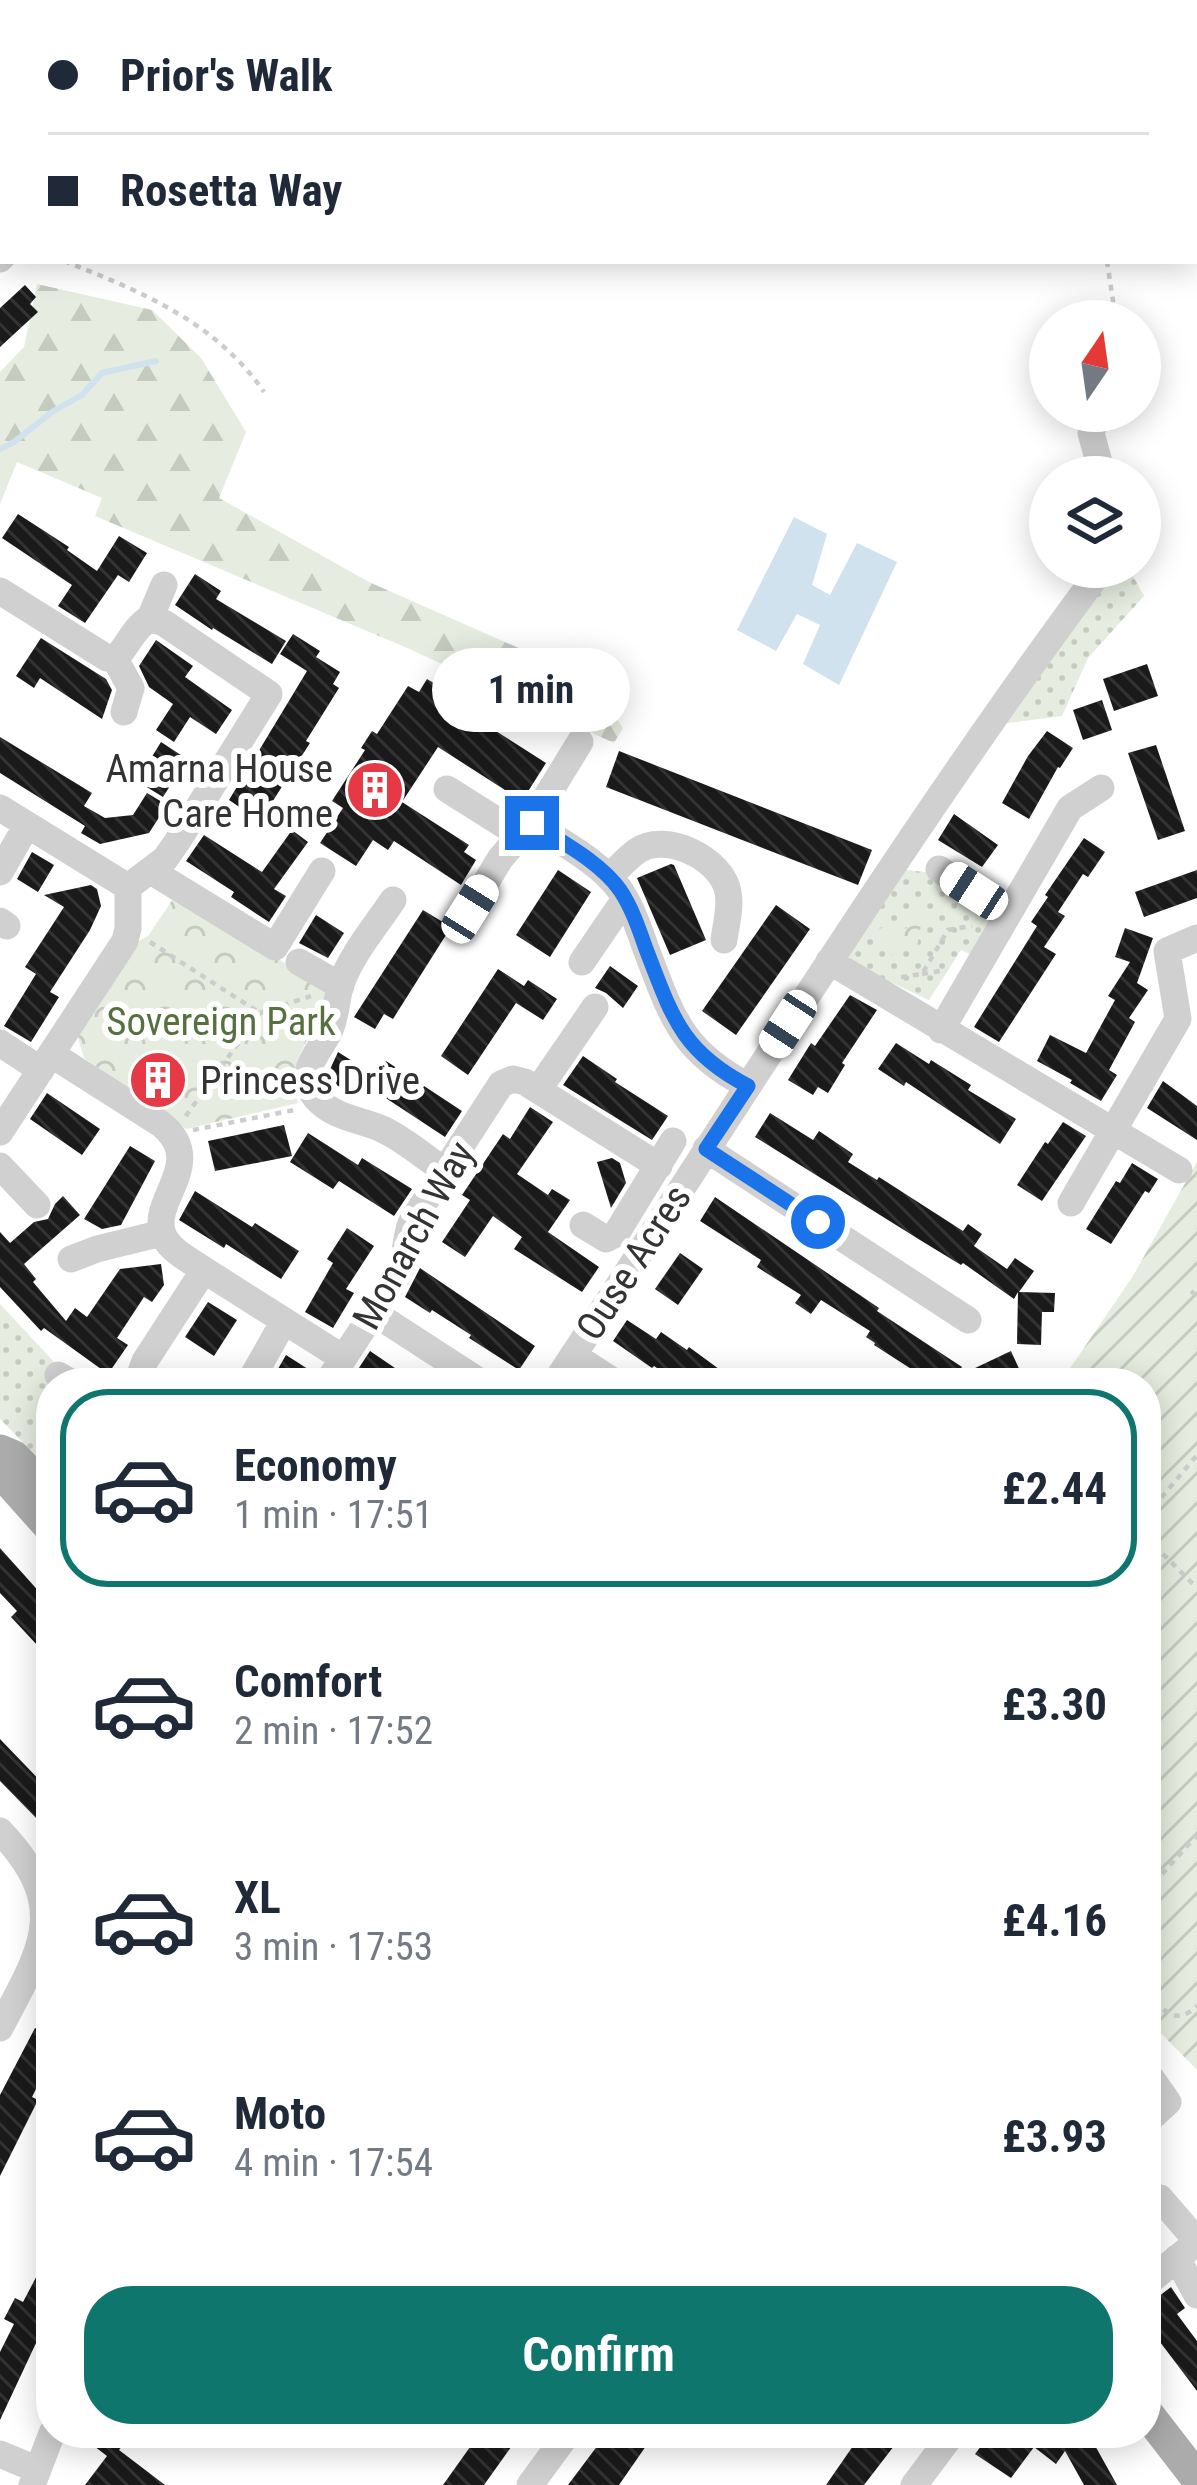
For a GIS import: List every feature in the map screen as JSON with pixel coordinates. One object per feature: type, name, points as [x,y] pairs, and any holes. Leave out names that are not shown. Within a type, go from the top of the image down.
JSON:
[{"type":"main road","points":[[0,1451],[14,1457],[36,1480]]},
{"type":"main road","points":[[0,1471],[36,1512]]},
{"type":"main road","points":[[1161,2433],[1193,2478]]},
{"type":"street","points":[[115,659],[140,624],[150,618],[164,585]]},
{"type":"street","name":"Ouse Acres","points":[[565,1368],[829,961],[1087,588]]},
{"type":"street","points":[[0,591],[115,659]]},
{"type":"street","points":[[0,1132],[115,960],[125,941],[140,879],[177,842],[269,694],[150,618]]},
{"type":"street","points":[[115,659],[131,688],[124,712]]},
{"type":"street","points":[[470,909],[580,742]]},
{"type":"street","points":[[941,1030],[1070,808],[1101,788]]},
{"type":"street","points":[[447,789],[526,829],[617,888],[683,1033],[721,1072],[748,1086]]},
{"type":"street","points":[[0,808],[275,947],[322,871]]},
{"type":"street","points":[[0,872],[27,825]]},
{"type":"street","points":[[582,962],[638,849],[652,844],[686,850],[721,876],[728,893],[724,940]]},
{"type":"street","points":[[939,869],[1004,920]]},
{"type":"street","points":[[393,900],[349,966],[330,1030],[308,1066],[307,1080],[312,1094],[323,1104],[349,1120],[385,1130],[444,1170]]},
{"type":"street","points":[[1071,1203],[1178,1019],[1166,951],[1197,938]]},
{"type":"street","points":[[829,961],[1179,1170]]},
{"type":"street","points":[[299,962],[340,986]]},
{"type":"street","points":[[583,1225],[606,1239],[616,1234],[666,1153],[538,1090],[595,1007]]},
{"type":"street","points":[[0,1043],[46,1062],[173,1134],[179,1149],[178,1172],[161,1216],[162,1233],[170,1246],[204,1270],[143,1368]]},
{"type":"street","name":"Monarch Way","points":[[337,1368],[404,1262],[412,1223],[501,1084],[513,1079],[538,1090]]},
{"type":"street","points":[[706,1149],[968,1319]]},
{"type":"street","points":[[0,1166],[37,1205]]},
{"type":"street","points":[[71,1259],[162,1233]]},
{"type":"street","name":"Monarch Way","points":[[204,1270],[343,1358]]},
{"type":"street","points":[[374,1313],[459,1368]]},
{"type":"street","points":[[257,1368],[284,1321]]},
{"type":"street","points":[[573,1355],[593,1368]]},
{"type":"street","points":[[0,1831],[32,1869],[36,1883]]},
{"type":"street","points":[[0,2028],[36,1958]]},
{"type":"street","points":[[1161,2200],[1190,2247],[1197,2295]]},
{"type":"street","points":[[1161,2271],[1190,2247]]},
{"type":"street","points":[[0,2454],[35,2477],[46,2448]]},
{"type":"street","points":[[530,2485],[557,2448]]},
{"type":"street","points":[[914,2485],[942,2448]]},
{"type":"path","points":[[72,264],[177,311],[215,338],[249,370],[264,392]]},
{"type":"path","points":[[1107,264],[1113,300]]},
{"type":"path","points":[[877,990],[892,978],[922,974],[948,930],[1004,920]]},
{"type":"path","points":[[128,928],[260,1013]]},
{"type":"path","points":[[173,1134],[260,1013],[340,986]]},
{"type":"path","points":[[173,1134],[323,1104]]},
{"type":"path","points":[[1191,1292],[1197,1298]]},
{"type":"path","points":[[1161,1498],[1197,1455]]},
{"type":"path","points":[[1161,1552],[1197,1588]]},
{"type":"path","points":[[1161,1875],[1197,1835]]},
{"type":"path","points":[[1161,2007],[1177,2017],[1197,2006]]},
{"type":"green space","points":[[37,284],[152,310],[201,358],[246,432],[219,498],[369,582],[589,679],[623,728],[614,743],[405,647],[95,516],[102,498],[17,462],[0,504],[0,372],[24,347]]},
{"type":"green space","points":[[1096,588],[1140,588],[1144,596],[1088,658],[1062,716],[1000,724]]},
{"type":"green space","points":[[900,869],[932,873],[1000,916],[976,957],[961,950],[929,1000],[845,957]]},
{"type":"green space","name":"Sovereign Park","points":[[177,893],[323,988],[329,999],[326,1015],[318,1018],[295,1069],[298,1103],[186,1129],[156,1111],[167,1084],[156,1076],[148,1089],[134,1093],[84,1058],[78,1038],[82,1027]]},
{"type":"green space","points":[[920,901],[925,905],[917,946],[911,951],[900,947],[902,955],[896,958],[876,936],[878,930],[897,922],[904,923],[905,929],[915,922],[911,907]]},
{"type":"green space","points":[[1197,1162],[1197,2070],[1161,2033],[1161,1368],[1070,1368],[1133,1276]]},
{"type":"green space","points":[[0,1304],[55,1363],[54,1368],[36,1368],[36,1456],[0,1419]]},
{"type":"water","points":[[794,517],[827,534],[812,585],[830,595],[857,543],[897,562],[839,685],[803,664],[820,625],[797,614],[776,651],[737,630]]},
{"type":"building","points":[[25,285],[36,297],[30,304],[38,312],[0,347],[0,308]]},
{"type":"building","points":[[18,514],[97,571],[119,536],[147,553],[129,582],[118,575],[85,623],[58,606],[72,585],[2,538]]},
{"type":"building","points":[[195,574],[221,591],[216,599],[286,641],[272,664],[175,605]]},
{"type":"building","points":[[293,634],[320,651],[316,657],[340,672],[333,684],[339,688],[260,821],[229,800],[307,671],[280,654]]},
{"type":"building","points":[[41,638],[106,679],[112,690],[102,719],[40,678],[34,688],[16,676]]},
{"type":"building","points":[[156,640],[193,666],[185,677],[232,710],[216,734],[190,717],[174,742],[156,730],[173,704],[149,687],[139,666]]},
{"type":"building","points":[[1147,664],[1158,696],[1114,711],[1103,679]]},
{"type":"building","name":"Amarna House Care Home","points":[[442,676],[465,690],[460,698],[479,710],[474,717],[546,763],[522,801],[438,747],[402,802],[469,845],[464,852],[476,860],[461,885],[394,841],[388,850],[373,840],[356,866],[320,843],[343,808],[332,801],[372,731],[377,734],[408,686],[419,692],[427,679],[437,685]]},
{"type":"building","points":[[1102,700],[1112,730],[1083,740],[1073,710]]},
{"type":"building","points":[[1047,731],[1073,748],[1029,819],[1002,803]]},
{"type":"building","points":[[0,737],[92,793],[84,806],[105,818],[133,815],[147,793],[167,805],[149,833],[100,844],[81,833],[85,826],[0,773]]},
{"type":"building","points":[[161,742],[187,759],[163,797],[137,781]]},
{"type":"building","points":[[1156,745],[1185,831],[1158,840],[1128,753]]},
{"type":"building","points":[[619,751],[872,850],[858,885],[606,787]]},
{"type":"building","points":[[954,814],[998,845],[982,867],[938,840]]},
{"type":"building","points":[[292,830],[308,842],[274,889],[286,896],[269,922],[186,861],[204,835],[262,872]]},
{"type":"building","points":[[1084,838],[1105,852],[1088,877],[1083,874],[1058,912],[1065,916],[1044,947],[1056,954],[999,1042],[974,1027],[1037,926],[1031,922],[1045,895]]},
{"type":"building","points":[[32,852],[54,865],[38,892],[17,879]]},
{"type":"building","points":[[671,864],[706,940],[670,955],[637,878]]},
{"type":"building","points":[[558,870],[591,892],[550,957],[516,935]]},
{"type":"building","points":[[1197,870],[1197,898],[1144,917],[1135,892]]},
{"type":"building","points":[[91,885],[97,889],[101,906],[50,992],[59,997],[31,1042],[4,1026],[36,974],[25,967],[64,907],[44,895]]},
{"type":"building","points":[[776,905],[810,929],[736,1035],[702,1011]]},
{"type":"building","points":[[423,910],[451,927],[393,1019],[384,1014],[375,1029],[354,1017]]},
{"type":"building","points":[[316,915],[344,933],[328,958],[299,943]]},
{"type":"building","points":[[1125,928],[1153,938],[1137,983],[1148,990],[1129,1018],[1135,1022],[1109,1070],[1117,1075],[1101,1101],[1037,1061],[1050,1035],[1086,1053],[1115,1000],[1108,996],[1130,962],[1115,957]]},
{"type":"building","points":[[610,966],[638,986],[623,1008],[595,988]]},
{"type":"building","points":[[498,969],[524,986],[528,980],[557,999],[543,1020],[516,1003],[468,1075],[441,1056]]},
{"type":"building","points":[[850,995],[877,1010],[828,1093],[818,1087],[813,1095],[788,1080]]},
{"type":"building","points":[[896,1043],[971,1085],[968,1090],[1016,1119],[1000,1144],[878,1069]]},
{"type":"building","points":[[338,1052],[365,1069],[349,1093],[326,1078]]},
{"type":"building","points":[[583,1056],[668,1116],[652,1140],[563,1085]]},
{"type":"building","points":[[386,1061],[462,1111],[445,1137],[369,1087]]},
{"type":"building","points":[[1163,1081],[1197,1106],[1197,1140],[1147,1108]]},
{"type":"building","points":[[47,1093],[100,1129],[82,1155],[30,1119]]},
{"type":"building","points":[[530,1107],[553,1122],[517,1174],[548,1195],[552,1189],[570,1200],[548,1232],[599,1267],[582,1292],[514,1249],[522,1237],[493,1216],[465,1257],[442,1242],[470,1200],[462,1195],[503,1134],[510,1139]]},
{"type":"building","points":[[770,1113],[813,1140],[819,1131],[853,1154],[848,1162],[963,1231],[968,1224],[982,1234],[974,1246],[1007,1269],[1015,1258],[1034,1271],[1019,1292],[1055,1293],[1054,1312],[1042,1312],[1041,1345],[1017,1344],[1018,1292],[1014,1299],[755,1137]]},
{"type":"building","points":[[1063,1122],[1086,1136],[1042,1201],[1017,1185]]},
{"type":"building","points":[[284,1125],[292,1156],[215,1171],[208,1141]]},
{"type":"building","points":[[308,1133],[358,1165],[362,1158],[412,1189],[394,1216],[339,1181],[333,1189],[290,1162]]},
{"type":"building","points":[[130,1146],[155,1161],[121,1225],[102,1229],[84,1219]]},
{"type":"building","points":[[612,1158],[620,1163],[626,1183],[611,1208],[597,1162]]},
{"type":"building","points":[[1132,1163],[1158,1179],[1111,1244],[1086,1229]]},
{"type":"building","points":[[195,1191],[299,1251],[281,1279],[179,1220]]},
{"type":"building","points":[[63,1196],[80,1215],[24,1264],[66,1321],[75,1308],[87,1317],[120,1269],[161,1264],[164,1285],[152,1302],[144,1297],[117,1338],[128,1345],[112,1368],[100,1368],[44,1328],[41,1331],[0,1287],[0,1232],[10,1243],[34,1222],[48,1219]]},
{"type":"building","points":[[715,1197],[962,1367],[910,1368],[874,1345],[866,1337],[870,1331],[821,1300],[811,1314],[795,1303],[801,1295],[757,1267],[761,1260],[700,1221]]},
{"type":"building","points":[[347,1228],[374,1246],[346,1289],[354,1293],[333,1328],[305,1312],[333,1263],[327,1259]]},
{"type":"building","points":[[680,1253],[703,1269],[678,1305],[655,1289]]},
{"type":"building","points":[[420,1268],[535,1346],[516,1368],[432,1310],[405,1297]]},
{"type":"building","points":[[208,1302],[237,1320],[214,1356],[185,1337]]},
{"type":"building","points":[[627,1320],[656,1339],[661,1332],[718,1368],[652,1368],[613,1341]]},
{"type":"building","points":[[370,1351],[395,1368],[359,1368]]},
{"type":"building","points":[[1011,1351],[1019,1368],[975,1368]]},
{"type":"building","points":[[286,1355],[306,1368],[278,1368]]},
{"type":"building","points":[[0,1548],[36,1588],[36,1644],[11,1617],[17,1611],[0,1593]]},
{"type":"building","points":[[0,1739],[36,1776],[36,1818],[0,1781]]},
{"type":"building","points":[[35,2028],[36,2089],[32,2097],[36,2104],[0,2176],[0,2095]]},
{"type":"building","points":[[36,2277],[36,2343],[0,2420],[0,2352],[14,2324],[4,2319],[15,2298],[23,2302]]},
{"type":"building","points":[[1171,2287],[1185,2308],[1177,2314],[1197,2341],[1197,2391],[1161,2343],[1161,2295]]},
{"type":"building","points":[[97,2448],[121,2448],[165,2485],[85,2485],[107,2456]]},
{"type":"building","points":[[469,2448],[510,2448],[484,2485],[443,2485]]},
{"type":"building","points":[[596,2448],[645,2448],[619,2485],[568,2485]]},
{"type":"building","points":[[852,2448],[892,2448],[864,2485],[826,2485]]},
{"type":"building","points":[[980,2448],[1033,2448],[1011,2478],[975,2454]]},
{"type":"building","points":[[1035,2448],[1096,2448],[1117,2485],[1084,2485],[1065,2451],[1056,2464]]},
{"type":"waterway","points":[[0,449],[82,395],[102,373],[156,361]]},
{"type":"place","name":"Amarna House Care Home","points":[[375,790]]},
{"type":"place","name":"Princess Drive","points":[[158,1080]]},
{"type":"route","points":[[532,823],[609,877],[634,916],[683,1033],[721,1072],[748,1086],[706,1149],[818,1222]]}]
